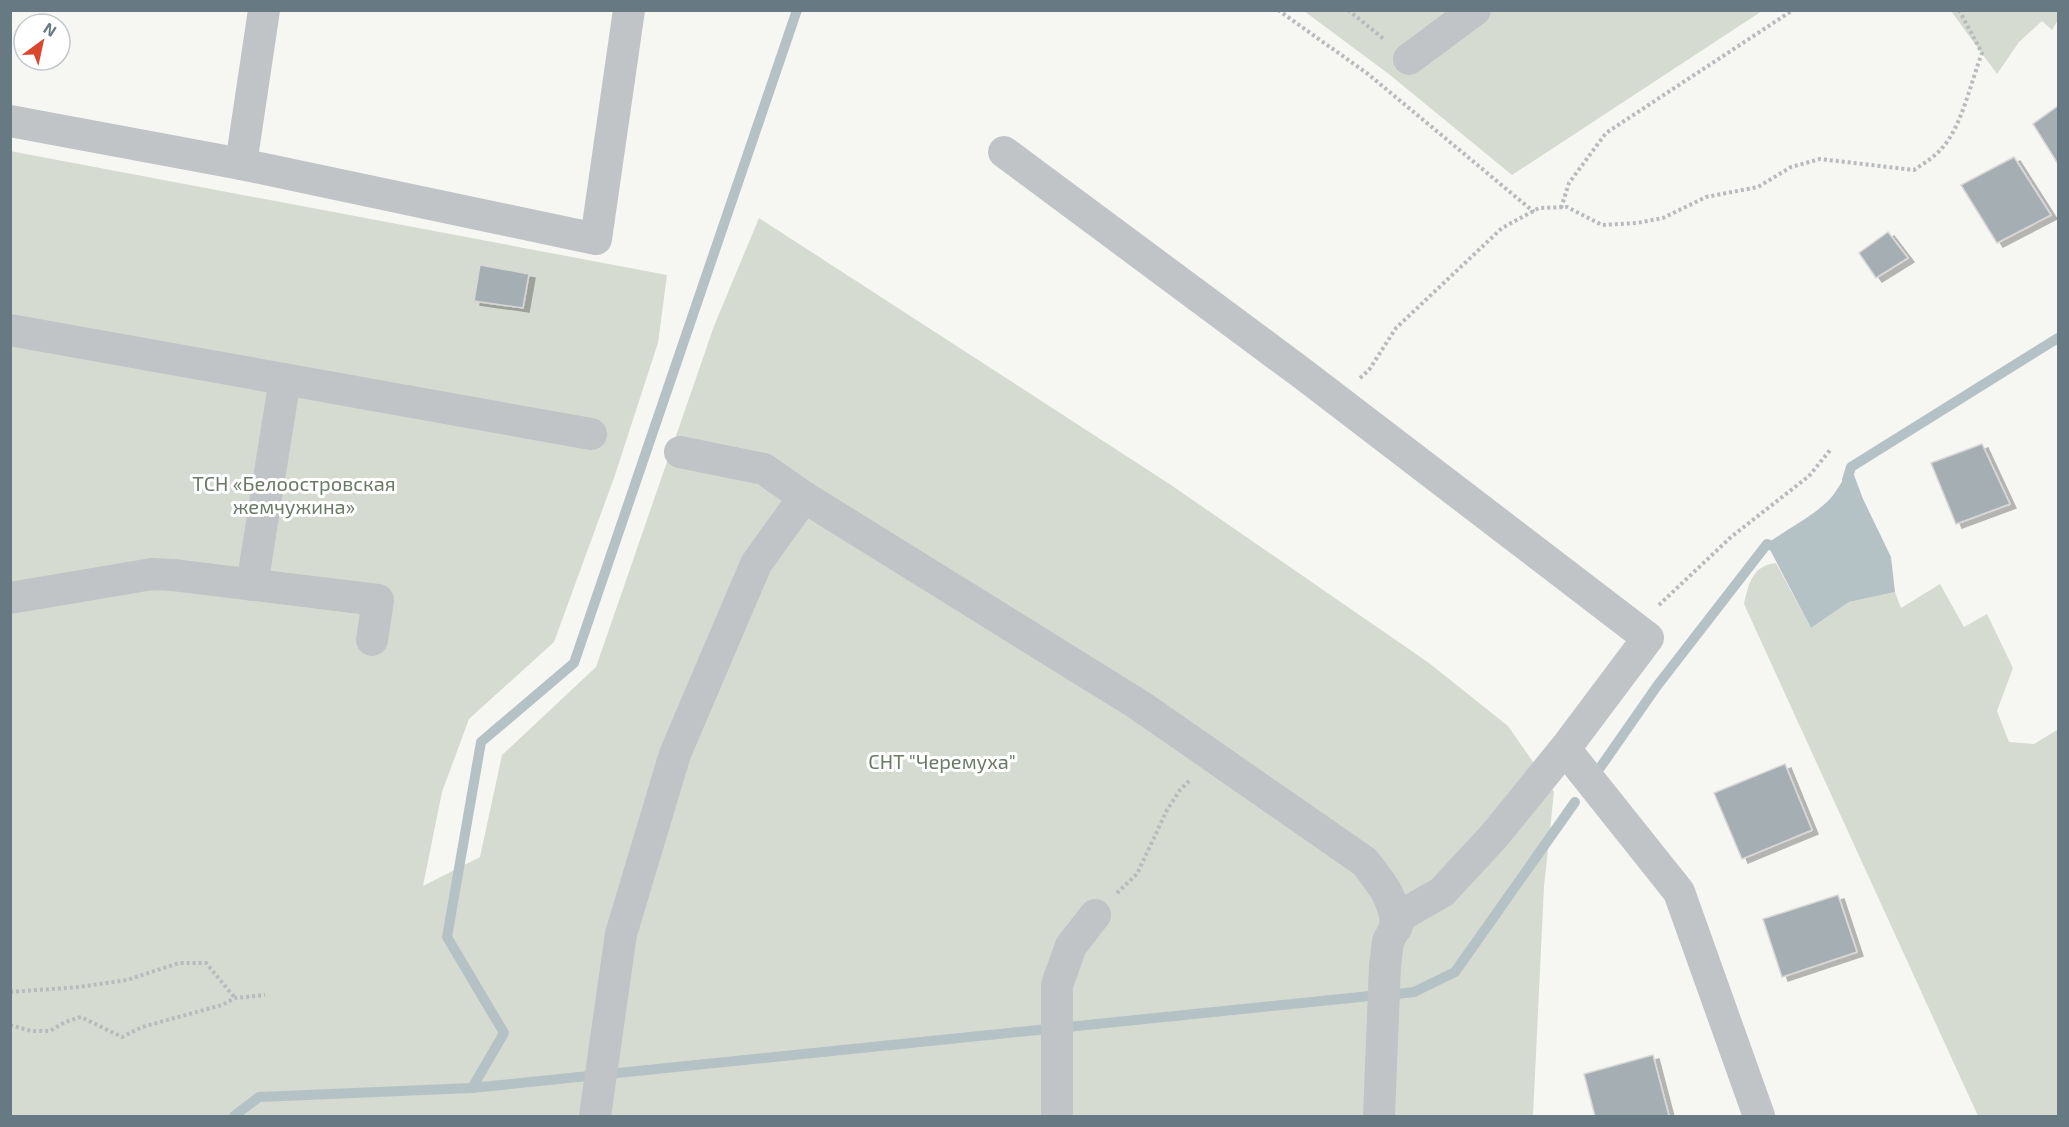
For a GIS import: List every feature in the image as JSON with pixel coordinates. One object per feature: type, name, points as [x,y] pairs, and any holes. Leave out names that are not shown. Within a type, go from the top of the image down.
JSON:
[{"type":"street","points":[[241,164],[264,10]]},
{"type":"street","points":[[10,121],[241,164],[596,239],[629,10]]},
{"type":"street","points":[[1408,59],[1475,10]]},
{"type":"street","points":[[1004,152],[1337,400],[1648,638],[1567,746],[1494,836],[1442,892],[1402,915],[1388,941],[1385,966],[1379,1116]]},
{"type":"street","points":[[10,330],[591,434]]},
{"type":"street","points":[[252,585],[285,379]]},
{"type":"street","points":[[680,453],[764,469],[804,497],[1139,705],[1365,862],[1384,886],[1396,912],[1395,928]]},
{"type":"street","points":[[595,1116],[621,934],[675,754],[756,564],[804,497]]},
{"type":"street","points":[[10,598],[152,574],[252,585],[378,600],[372,640]]},
{"type":"street","points":[[1573,759],[1679,892],[1759,1116]]},
{"type":"street","points":[[1058,1116],[1057,985],[1071,946],[1095,915]]},
{"type":"path","points":[[1278,10],[1368,74],[1533,212]]},
{"type":"path","points":[[1348,10],[1408,59]]},
{"type":"path","points":[[1561,208],[1569,183],[1606,133],[1793,10]]},
{"type":"path","points":[[1337,400],[1369,370],[1396,328],[1502,228],[1539,208],[1567,207],[1602,225],[1637,223],[1663,218],[1706,197],[1758,187],[1791,167],[1820,159],[1914,170],[1935,156],[1944,146],[1960,119],[1982,53],[1959,10]]},
{"type":"path","points":[[1634,627],[1731,537],[1809,476],[1831,449]]},
{"type":"path","points":[[1095,915],[1137,874],[1153,836],[1180,790],[1214,757]]},
{"type":"path","points":[[10,992],[79,987],[126,980],[179,963],[206,963],[235,998]]},
{"type":"path","points":[[10,1024],[31,1031],[50,1031],[65,1022],[81,1017],[122,1038],[142,1027],[222,1005],[235,998],[265,995]]},
{"type":"green space","points":[[1304,11],[1762,11],[1512,175],[1390,75]]},
{"type":"green space","points":[[1951,11],[2058,11],[2058,20],[2052,30],[2042,21],[2019,42],[1997,74]]},
{"type":"green space","points":[[10,151],[667,275],[658,343],[614,478],[554,642],[469,719],[442,792],[423,886],[480,857],[502,755],[596,667],[714,326],[759,218],[1168,483],[1429,663],[1508,726],[1554,792],[1544,887],[1533,1116],[11,1116]]},
{"type":"green space","points":[[1776,563],[1811,628],[1849,602],[1895,592],[1901,608],[1940,584],[1964,627],[1987,614],[2013,668],[1997,711],[2009,742],[2034,744],[2057,730],[2058,726],[2058,1116],[1978,1116],[1744,604],[1753,577],[1762,568]]},
{"type":"shaded area","points":[[1851,467],[1863,499],[1891,557],[1895,592],[1849,602],[1811,628],[1767,544],[1823,506]]},
{"type":"building","points":[[2058,106],[2058,164],[2033,124]]},
{"type":"building","points":[[2014,157],[2051,215],[1997,243],[1961,185]]},
{"type":"building","points":[[1888,232],[1908,258],[1876,278],[1859,253]]},
{"type":"building","points":[[480,265],[529,274],[523,308],[474,301]]},
{"type":"building","points":[[1982,444],[2010,504],[1956,524],[1931,463]]},
{"type":"building","points":[[1785,764],[1812,830],[1742,859],[1714,793]]},
{"type":"building","points":[[1838,895],[1857,952],[1782,977],[1763,919]]},
{"type":"building","points":[[1653,1055],[1669,1116],[1595,1116],[1584,1074]]},
{"type":"waterway","points":[[472,1088],[504,1033],[447,937],[481,742],[574,663],[797,10]]},
{"type":"waterway","points":[[1847,480],[1851,467],[2058,338]]},
{"type":"waterway","points":[[1595,775],[1657,686],[1767,544],[1780,548]]},
{"type":"waterway","points":[[1397,994],[1414,992],[1455,972],[1575,802]]},
{"type":"waterway","points":[[234,1116],[259,1097],[472,1088],[1370,996]]},
{"type":"park label","name":"ТСН «Белоостровская жемчужина»","points":[[294,494]]},
{"type":"park label","name":"СНТ \"Черемуха\"","points":[[942,761]]}]
